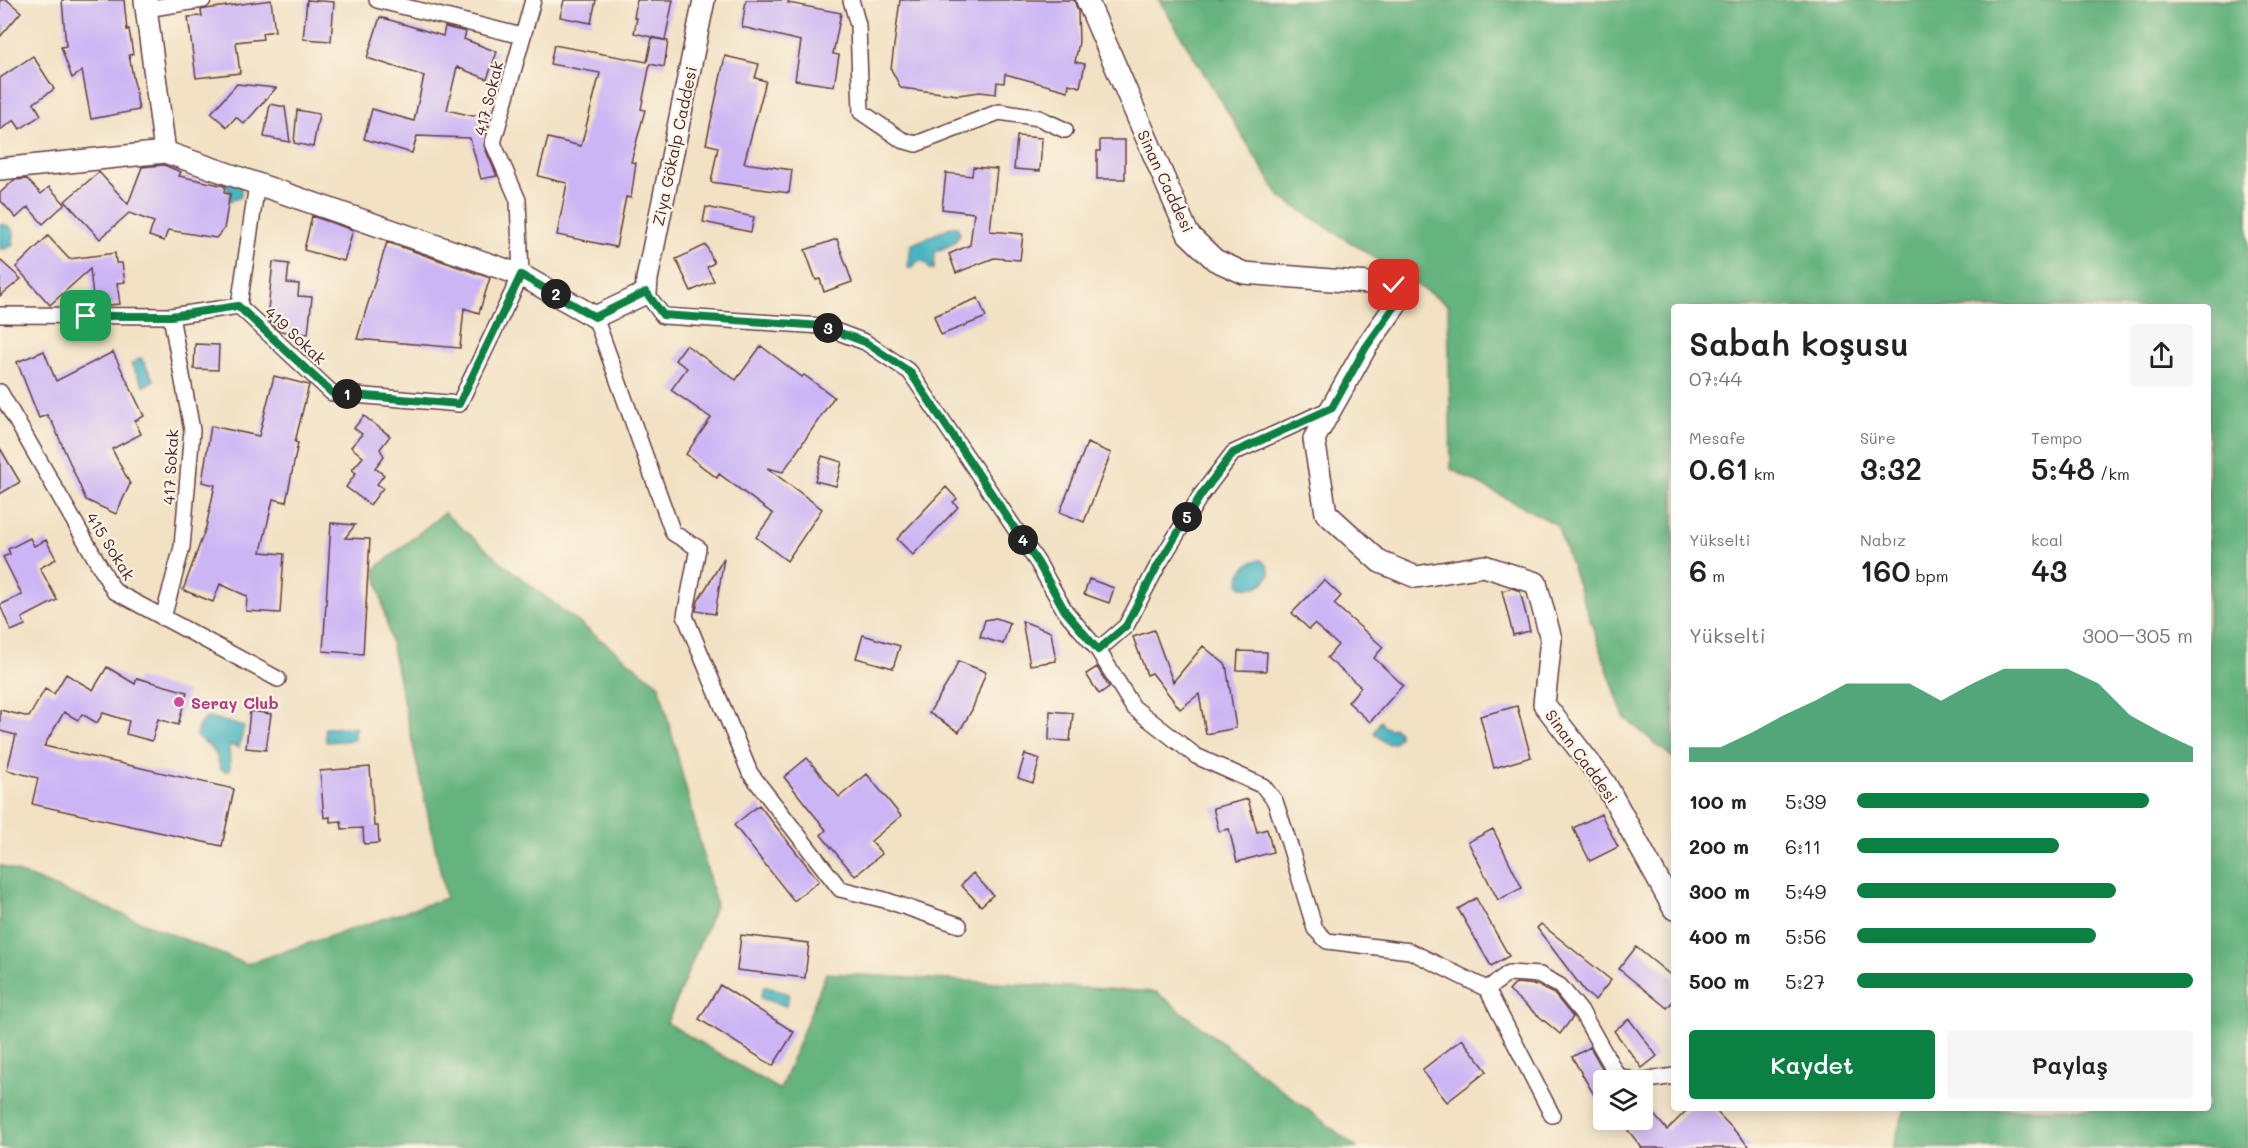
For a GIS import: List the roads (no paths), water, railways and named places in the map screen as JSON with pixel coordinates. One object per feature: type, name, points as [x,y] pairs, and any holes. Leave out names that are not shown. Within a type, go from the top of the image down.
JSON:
[{"type":"street","points":[[165,152],[145,4],[202,0]]},
{"type":"street","points":[[377,0],[522,36]]},
{"type":"street","name":"417 Sokak","points":[[521,275],[518,201],[493,143],[533,0]]},
{"type":"street","name":"Ziya Gökalp Caddesi","points":[[646,292],[704,0]]},
{"type":"street","points":[[851,0],[858,25],[861,112],[902,140],[916,144],[999,112],[1039,118],[1065,130]]},
{"type":"street","name":"Sinan Caddesi","points":[[1087,0],[1188,234],[1215,260],[1244,273],[1394,285],[1398,302],[1366,347],[1314,439],[1326,513],[1380,562],[1416,577],[1484,566],[1536,583],[1551,639],[1544,704],[1605,783],[1671,904]]},
{"type":"street","points":[[0,169],[165,152],[521,275],[595,317],[673,533],[699,548],[685,615],[750,773],[840,889],[885,900],[959,925]]},
{"type":"street","points":[[0,315],[171,316],[238,306],[257,183]]},
{"type":"street","name":"419 Sokak","points":[[238,306],[332,393],[459,404],[521,275]]},
{"type":"street","points":[[595,317],[646,292],[663,315],[822,326],[865,342],[910,372],[1038,563],[1065,611],[1098,650],[1133,707],[1196,756],[1263,786],[1275,801],[1316,929],[1327,941],[1410,951],[1487,989],[1552,1115]]},
{"type":"street","name":"417 Sokak","points":[[164,618],[183,548],[192,430],[171,316]]},
{"type":"street","name":"415 Sokak","points":[[0,392],[114,591],[278,678]]},
{"type":"street","points":[[1098,650],[1126,626],[1158,565],[1201,495],[1233,453],[1332,408]]},
{"type":"street","points":[[1487,989],[1509,973],[1540,975],[1560,986],[1582,1013],[1614,1070]]},
{"type":"street","points":[[1653,1079],[1671,1076]]},
{"type":"water","points":[[217,176],[241,186],[241,197],[230,201],[231,192],[227,191],[227,183],[216,182]]},
{"type":"water","points":[[0,224],[9,226],[14,232],[13,244],[6,249],[0,249]]},
{"type":"water","points":[[957,226],[960,234],[953,244],[935,252],[934,269],[930,269],[925,262],[919,261],[913,268],[908,268],[911,245]]},
{"type":"water","points":[[141,358],[154,380],[144,386],[131,364]]},
{"type":"water","points":[[1261,560],[1267,565],[1270,574],[1267,578],[1261,585],[1249,588],[1240,586],[1239,579],[1244,568]]},
{"type":"water","points":[[209,717],[244,727],[239,747],[229,745],[230,770],[220,769],[218,758],[213,750],[197,737],[199,725]]},
{"type":"water","points":[[1380,721],[1384,727],[1391,729],[1394,727],[1399,733],[1394,743],[1387,744],[1374,733]]},
{"type":"water","points":[[355,727],[355,740],[326,742],[325,728]]},
{"type":"water","points":[[764,986],[789,994],[786,1006],[761,998]]},
{"type":"place","name":"Seray Club","points":[[179,702]]}]
